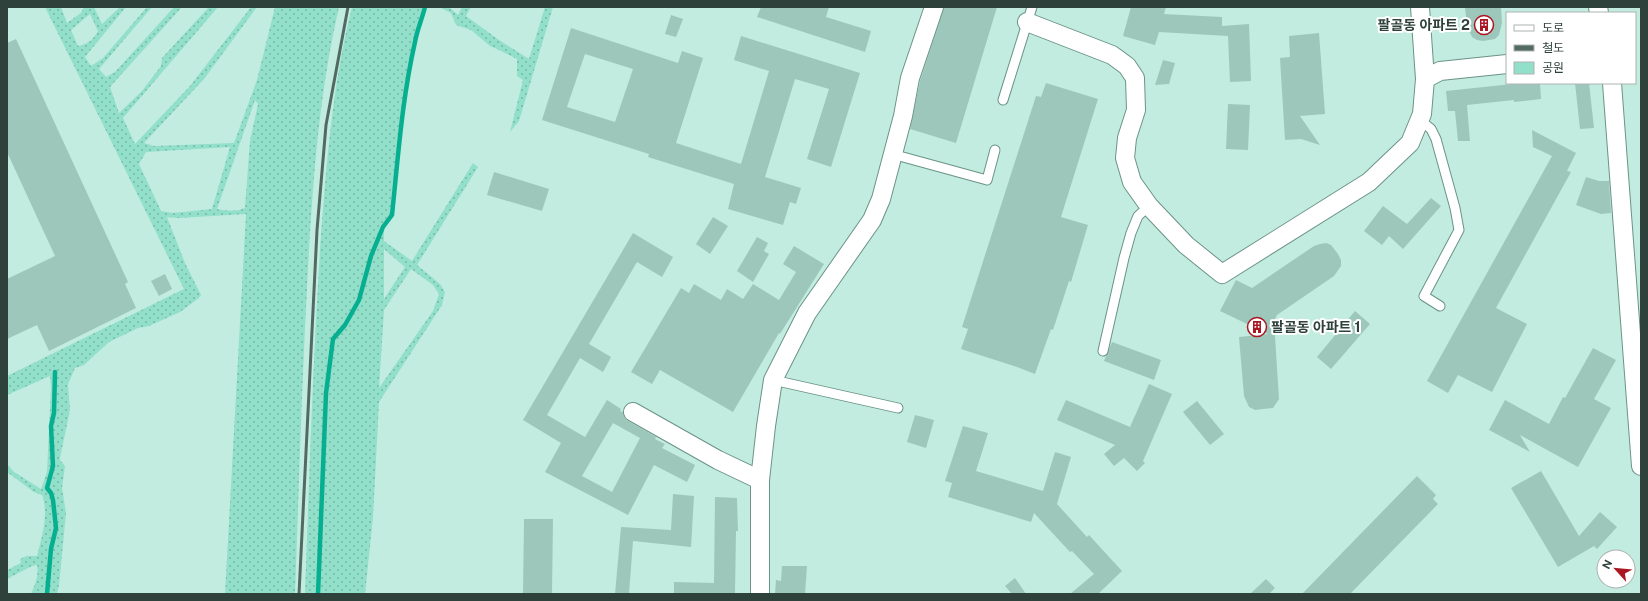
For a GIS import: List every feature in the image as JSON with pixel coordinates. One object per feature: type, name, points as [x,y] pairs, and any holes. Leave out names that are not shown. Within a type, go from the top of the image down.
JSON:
[{"type":"street","points":[[760,594],[760,480],[773,380],[807,312],[872,220],[881,199],[903,116],[910,78],[934,7]]},
{"type":"street","points":[[1030,15],[1112,55],[1127,66],[1135,78],[1136,110],[1128,138],[1125,158],[1132,182],[1150,206],[1186,245],[1222,274],[1369,182],[1410,143],[1422,114],[1425,79],[1420,7]]},
{"type":"street","points":[[1425,79],[1440,71],[1506,64]]},
{"type":"street","points":[[1612,84],[1641,466]]},
{"type":"street","points":[[633,412],[718,460],[760,480]]},
{"type":"lane","points":[[1004,100],[1030,15]]},
{"type":"lane","points":[[1420,120],[1431,130],[1436,139],[1455,208],[1459,230],[1424,296],[1440,306]]},
{"type":"lane","points":[[892,154],[986,180],[995,150]]},
{"type":"lane","points":[[1103,351],[1131,233],[1138,216],[1150,206]]},
{"type":"lane","points":[[773,380],[898,408]]},
{"type":"green space","points":[[45,7],[61,7],[67,23],[81,13],[84,7],[94,7],[102,24],[120,7],[126,7],[85,57],[91,66],[103,58],[147,7],[152,7],[99,69],[106,77],[115,72],[174,7],[182,7],[110,87],[119,113],[142,91],[161,66],[162,58],[209,7],[218,7],[123,118],[135,144],[190,86],[251,7],[257,7],[204,79],[144,143],[154,146],[234,143],[257,80],[275,7],[339,7],[326,72],[312,202],[304,349],[295,594],[225,594],[246,214],[179,218],[167,217],[185,263],[201,295],[180,312],[149,326],[138,328],[109,342],[84,365],[75,368],[68,384],[70,410],[60,458],[65,466],[62,488],[66,513],[59,585],[57,594],[48,594],[57,528],[54,499],[52,492],[48,488],[54,466],[53,426],[56,373],[54,372],[53,412],[50,435],[52,465],[45,489],[50,493],[52,500],[55,528],[50,549],[46,594],[31,594],[37,576],[37,565],[32,566],[7,579],[7,570],[21,563],[20,559],[27,556],[37,556],[44,525],[44,502],[42,495],[34,492],[7,472],[7,464],[14,472],[41,489],[47,472],[51,387],[50,376],[7,395],[7,376],[184,289]],"holes":[[[90,14],[98,31],[90,41],[78,46],[71,30]],[[255,100],[258,104],[250,141],[245,208],[231,211],[217,209]],[[230,147],[212,209],[173,213],[161,211],[139,164],[146,152]]]},
{"type":"green space","points":[[352,7],[423,7],[413,41],[401,120],[391,215],[382,226],[370,256],[358,299],[344,324],[332,338],[324,393],[317,594],[305,594],[315,336],[320,250],[331,127],[339,67]]},
{"type":"green space","points":[[439,7],[449,7],[458,15],[462,7],[471,7],[466,16],[499,40],[529,59],[545,7],[553,7],[519,121],[510,132],[523,80],[517,76],[517,59],[490,46],[471,30],[456,25],[451,13]]},
{"type":"green space","points":[[473,163],[478,167],[417,265],[440,284],[445,292],[442,305],[379,402],[373,517],[365,594],[319,594],[327,393],[334,340],[346,325],[360,300],[372,256],[384,228],[384,241],[412,261]],"holes":[[[384,249],[405,267],[384,299]],[[411,269],[433,285],[439,294],[433,311],[379,388],[384,310]]]},
{"type":"building","points":[[761,7],[829,7],[826,17],[871,31],[865,52],[757,17]]},
{"type":"building","points":[[944,7],[997,7],[956,143],[910,129],[920,81]]},
{"type":"building","points":[[1131,7],[1166,7],[1164,14],[1222,17],[1222,26],[1249,24],[1251,81],[1230,82],[1228,36],[1159,32],[1155,45],[1123,36]]},
{"type":"building","name":"팔골동 아파트 2","points":[[1465,7],[1501,7],[1502,23],[1499,35],[1495,39],[1483,41],[1472,37],[1467,26]]},
{"type":"building","points":[[671,15],[683,19],[676,37],[665,34]]},
{"type":"building","points":[[571,28],[678,63],[682,51],[703,58],[676,143],[741,164],[769,71],[734,60],[741,36],[860,73],[831,167],[807,159],[829,89],[795,79],[765,177],[801,188],[796,204],[790,202],[783,225],[728,209],[734,184],[648,157],[649,154],[542,120]],"holes":[[[585,54],[633,69],[615,122],[567,107]]]},
{"type":"building","points":[[1319,33],[1325,114],[1300,116],[1320,145],[1301,139],[1285,140],[1280,58],[1290,57],[1289,36]]},
{"type":"building","points":[[16,39],[128,282],[125,284],[136,308],[49,351],[37,325],[7,339],[7,279],[55,256],[7,152],[7,43]]},
{"type":"building","points":[[1163,60],[1175,63],[1169,84],[1155,85]]},
{"type":"building","points":[[1046,83],[1098,99],[1061,217],[1088,225],[1071,282],[1069,281],[1053,330],[1051,329],[1035,374],[961,349],[968,329],[962,327],[1036,96],[1041,97]]},
{"type":"building","points":[[1512,84],[1540,84],[1541,99],[1467,105],[1470,141],[1458,141],[1455,111],[1448,111],[1446,91]]},
{"type":"building","points":[[1575,84],[1589,84],[1594,128],[1580,129]]},
{"type":"building","points":[[1228,104],[1250,105],[1248,150],[1226,149]]},
{"type":"building","points":[[1532,130],[1576,153],[1567,171],[1571,172],[1496,308],[1527,324],[1492,392],[1458,375],[1448,393],[1427,381],[1552,156],[1533,147]]},
{"type":"building","points":[[494,172],[549,189],[542,211],[487,195]]},
{"type":"building","points":[[1586,177],[1599,181],[1609,181],[1611,213],[1601,214],[1576,205]]},
{"type":"building","points":[[1431,198],[1441,206],[1403,249],[1389,236],[1382,245],[1364,231],[1383,206],[1407,224]]},
{"type":"building","points":[[713,217],[728,226],[710,254],[696,244]]},
{"type":"building","points":[[633,233],[673,257],[662,277],[637,262],[589,344],[611,357],[603,372],[580,358],[547,415],[585,437],[607,400],[621,409],[620,411],[623,412],[624,417],[628,421],[665,444],[662,448],[695,465],[687,482],[654,465],[628,515],[545,472],[561,443],[523,420]],"holes":[[[613,423],[640,438],[612,492],[582,476]]]},
{"type":"building","points":[[757,237],[768,243],[764,251],[769,254],[753,282],[737,271]]},
{"type":"building","name":"팔골동 아파트 1","points":[[1326,243],[1331,245],[1338,254],[1341,260],[1341,266],[1334,276],[1277,315],[1274,321],[1279,399],[1273,408],[1255,410],[1249,407],[1244,396],[1239,337],[1268,334],[1220,311],[1236,280],[1252,288],[1314,246]]},
{"type":"building","points":[[794,246],[824,264],[780,334],[779,333],[733,412],[660,370],[652,384],[631,372],[681,288],[689,293],[694,284],[721,300],[727,289],[743,299],[753,284],[779,300],[796,272],[783,264]]},
{"type":"building","points":[[165,274],[172,289],[159,296],[151,281]]},
{"type":"building","points":[[1355,311],[1370,324],[1331,369],[1317,357]]},
{"type":"building","points":[[1112,342],[1161,360],[1154,380],[1104,361]]},
{"type":"building","points":[[1593,348],[1616,360],[1594,399],[1611,408],[1578,467],[1520,435],[1530,452],[1489,430],[1505,400],[1549,424],[1563,397],[1565,398]]},
{"type":"building","points":[[1149,384],[1172,394],[1143,461],[1145,463],[1137,471],[1124,458],[1114,466],[1104,454],[1115,445],[1057,420],[1066,400],[1130,427]]},
{"type":"building","points":[[1197,401],[1224,434],[1210,445],[1183,412]]},
{"type":"building","points":[[915,415],[934,420],[926,448],[907,442]]},
{"type":"building","points":[[963,426],[988,433],[976,471],[1043,491],[1055,452],[1071,457],[1057,504],[1087,537],[1089,535],[1122,571],[1098,594],[1070,594],[1094,574],[1072,551],[1070,552],[1034,513],[1031,522],[948,497],[952,483],[945,481]]},
{"type":"building","points":[[1541,471],[1579,536],[1600,512],[1617,527],[1597,549],[1594,546],[1558,567],[1511,488]]},
{"type":"building","points":[[1417,476],[1436,495],[1433,499],[1438,504],[1350,594],[1302,594]]},
{"type":"building","points":[[673,494],[694,496],[691,547],[633,541],[629,594],[615,594],[621,527],[671,530]]},
{"type":"building","points":[[715,497],[737,498],[738,531],[736,531],[735,594],[674,594],[674,582],[714,583]]},
{"type":"building","points":[[524,519],[553,519],[552,594],[523,594]]},
{"type":"building","points":[[782,566],[807,566],[805,594],[775,594],[776,580],[781,581]]},
{"type":"building","points":[[1015,578],[1026,594],[1012,594],[1005,586]]},
{"type":"building","points":[[1266,579],[1275,588],[1269,594],[1250,594]]},
{"type":"waterway","points":[[318,594],[326,393],[333,339],[345,325],[359,300],[371,256],[383,227],[392,215],[407,85],[416,38],[425,7]]},
{"type":"waterway","points":[[47,594],[51,549],[56,528],[53,500],[51,493],[47,488],[53,466],[51,426],[54,413],[55,372]]},
{"type":"railway","points":[[299,594],[317,230],[326,125],[348,7]]},
{"type":"place","name":"팔골동 아파트 2","points":[[1484,25]]},
{"type":"place","name":"팔골동 아파트 1","points":[[1257,327]]}]
